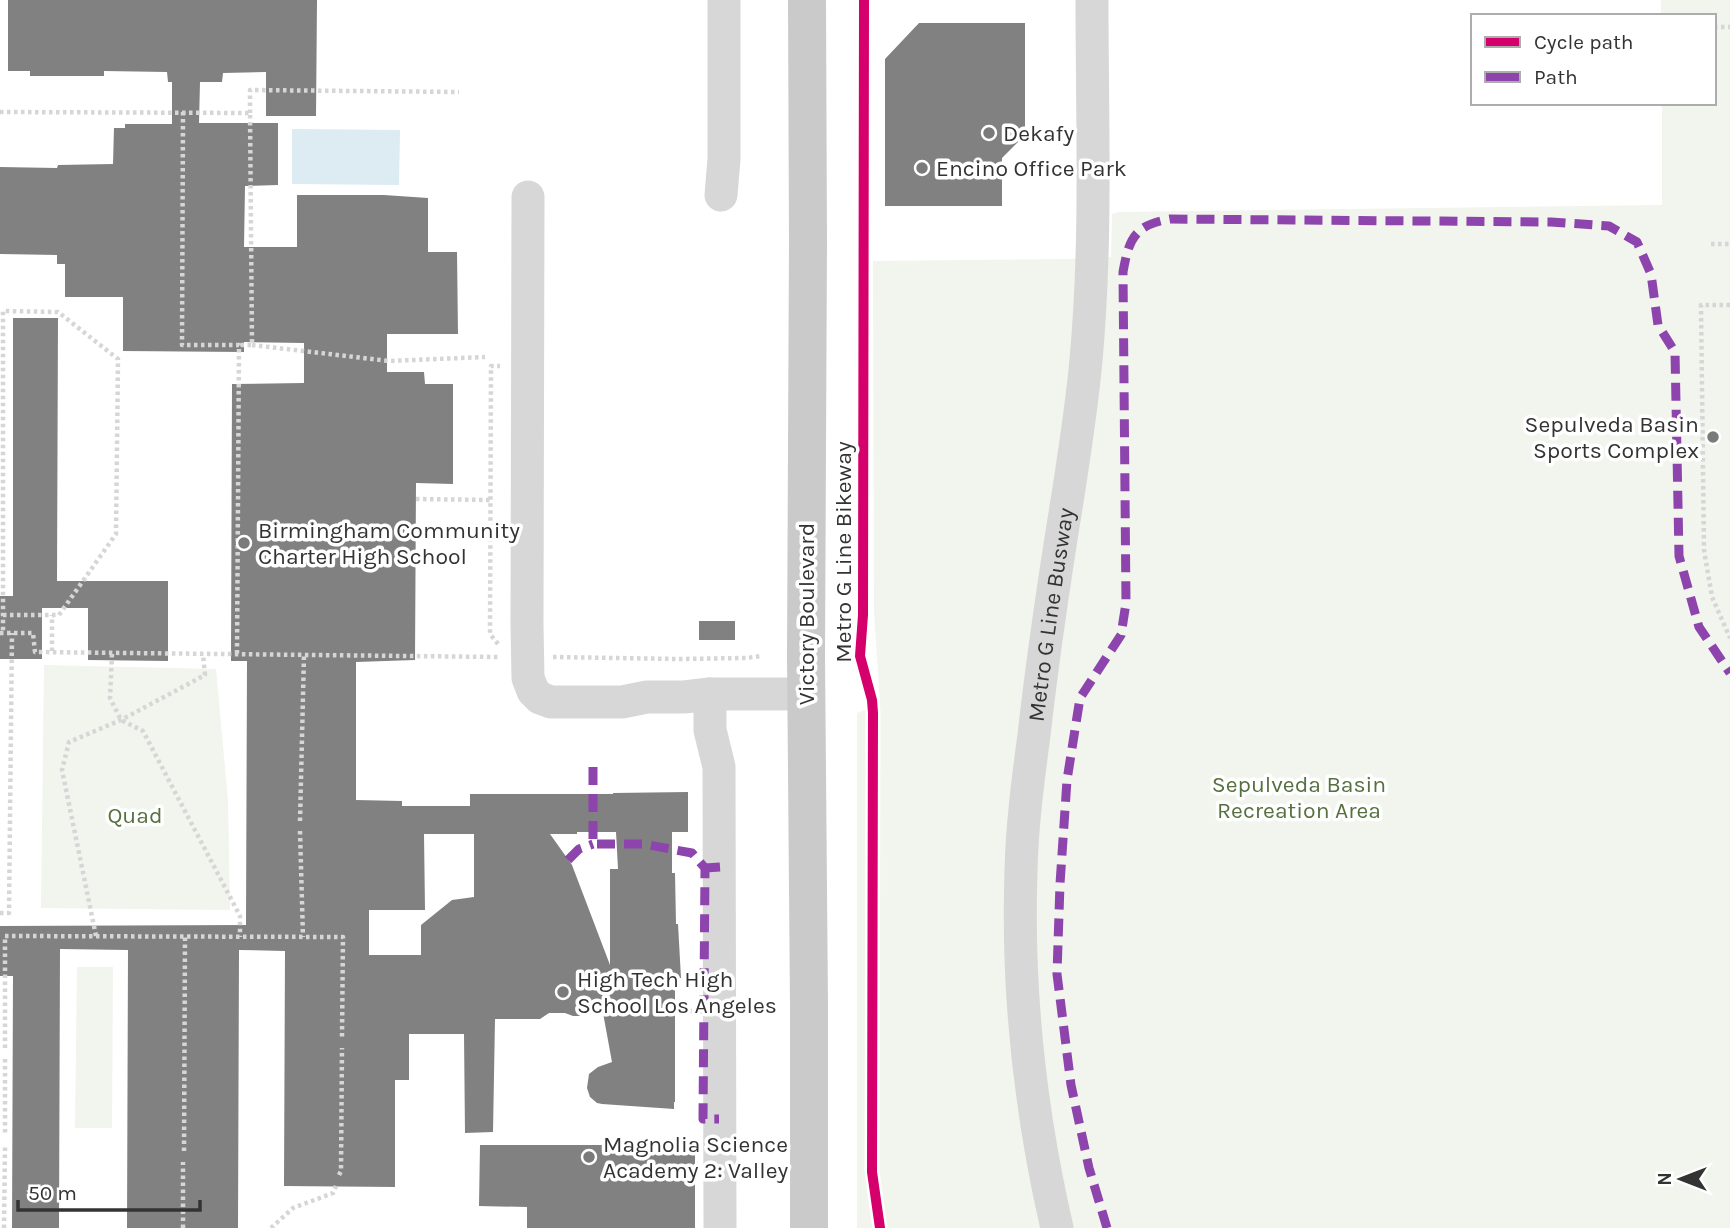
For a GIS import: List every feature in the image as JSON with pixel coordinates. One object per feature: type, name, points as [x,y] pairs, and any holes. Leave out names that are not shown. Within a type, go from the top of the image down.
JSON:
[{"type":"main road","name":"Victory Boulevard","points":[[807,0],[806,694],[809,1228]]},
{"type":"lane","points":[[721,195],[724,159],[724,0]]},
{"type":"lane","name":"Metro G Line Busway","points":[[1057,1228],[1039,1133],[1026,1041],[1021,952],[1021,870],[1043,659],[1086,362],[1092,250],[1092,0]]},
{"type":"lane","points":[[528,197],[527,636],[528,678],[533,691],[540,698],[551,702],[622,702],[647,697],[710,694],[806,694]]},
{"type":"lane","points":[[710,694],[710,730],[719,767],[720,1228]]},
{"type":"path","points":[[252,345],[250,90],[459,92]]},
{"type":"path","points":[[0,112],[250,113]]},
{"type":"path","points":[[183,112],[182,345],[252,345],[389,361],[485,357]]},
{"type":"path","points":[[1711,244],[1730,244]]},
{"type":"path","points":[[1730,305],[1701,305],[1704,550],[1712,597],[1730,638]]},
{"type":"path","points":[[3,615],[59,615],[116,534],[118,359],[58,312],[1,311],[2,633],[33,633],[35,652],[509,657]]},
{"type":"path","points":[[237,654],[239,345]]},
{"type":"path","points":[[503,649],[490,634],[491,366],[528,365]]},
{"type":"path","points":[[416,499],[490,500]]},
{"type":"path","points":[[52,615],[52,652]]},
{"type":"path","points":[[0,913],[9,913],[12,633]]},
{"type":"path","points":[[112,654],[110,698],[121,720],[143,731],[240,916],[240,937]]},
{"type":"path","points":[[96,936],[62,769],[69,743],[121,720],[205,675],[203,654]]},
{"type":"path","points":[[300,821],[304,655]]},
{"type":"path","points":[[549,657],[679,659],[761,656]]},
{"type":"path","points":[[300,831],[303,937]]},
{"type":"path","points":[[5,1048],[5,936],[343,937],[342,1037]]},
{"type":"path","points":[[184,1151],[185,937]]},
{"type":"path","points":[[340,1175],[342,1048]]},
{"type":"path","points":[[5,1059],[5,1135]]},
{"type":"path","points":[[4,1228],[5,1146]]},
{"type":"path","points":[[183,1162],[183,1228]]},
{"type":"path","points":[[271,1228],[293,1208],[333,1193],[336,1186]]},
{"type":"green space","name":"Sepulveda Basin Recreation Area","points":[[1661,0],[1730,0],[1730,1228],[857,1228],[857,713],[880,704],[874,612],[873,261],[1111,257],[1112,214],[1119,212],[1662,205],[1662,105],[1716,105],[1716,14],[1661,14]]},
{"type":"green space","name":"Quad","points":[[44,665],[216,669],[228,801],[230,910],[41,908]]},
{"type":"green space","points":[[77,967],[113,967],[112,1128],[75,1128]]},
{"type":"shaded area","points":[[292,129],[400,130],[399,185],[292,184]]},
{"type":"building","points":[[8,0],[317,0],[316,116],[266,116],[266,72],[223,73],[222,82],[200,82],[199,123],[278,123],[278,185],[245,186],[244,247],[297,247],[297,195],[384,195],[428,198],[428,252],[457,252],[458,334],[387,334],[387,372],[424,372],[425,384],[453,384],[453,484],[416,483],[415,660],[356,662],[356,800],[402,801],[402,806],[470,806],[470,794],[688,792],[688,832],[672,832],[672,873],[675,873],[681,978],[675,978],[674,1109],[602,1104],[590,1097],[587,1088],[589,1074],[612,1062],[601,1002],[580,1016],[549,1013],[540,1019],[495,1019],[493,1132],[465,1133],[464,1034],[409,1034],[409,1080],[395,1080],[395,1187],[284,1186],[285,951],[239,950],[238,1228],[127,1228],[128,950],[60,949],[59,1228],[12,1228],[13,976],[0,976],[0,926],[246,925],[247,661],[231,661],[232,384],[304,383],[304,343],[244,342],[244,352],[123,351],[123,297],[65,297],[65,264],[57,264],[57,255],[0,254],[0,167],[57,168],[58,165],[113,164],[114,128],[125,128],[125,124],[172,124],[172,82],[168,82],[167,72],[104,71],[104,76],[30,76],[30,71],[8,71]],"holes":[[[616,832],[618,869],[610,869],[610,965],[572,865],[550,834]],[[424,834],[474,834],[474,897],[452,900],[421,925],[421,955],[369,955],[369,910],[425,910]]]},
{"type":"building","points":[[919,23],[1025,23],[1025,135],[1002,158],[1002,206],[885,206],[885,59]]},
{"type":"building","points":[[13,318],[58,318],[57,581],[168,581],[168,661],[88,660],[88,608],[42,608],[42,659],[0,659],[0,596],[13,596]]},
{"type":"building","points":[[699,621],[735,621],[735,640],[699,640]]},
{"type":"building","points":[[608,1141],[695,1142],[695,1228],[527,1228],[527,1207],[479,1206],[480,1145],[608,1145]]},
{"type":"marked path","points":[[1107,1228],[1089,1168],[1071,1085],[1057,974],[1060,884],[1067,780],[1080,698],[1121,635],[1126,603],[1123,272],[1131,242],[1141,229],[1170,219],[1551,222],[1609,226],[1637,242],[1651,274],[1658,325],[1675,352],[1679,556],[1699,627],[1730,673]]},
{"type":"marked path","points":[[593,767],[593,844],[643,844],[692,853],[705,868],[703,1119],[719,1119]]},
{"type":"marked path","points":[[568,860],[579,849],[593,844]]},
{"type":"marked path","points":[[705,868],[720,867]]},
{"type":"cycle path","name":"Metro G Line Bikeway","points":[[864,0],[863,615],[860,656],[873,713],[872,1172],[880,1228]]},
{"type":"place","name":"Dekafy","points":[[989,133]]},
{"type":"place","name":"Encino Office Park","points":[[922,168]]},
{"type":"place","name":"Sepulveda Basin Sports Complex","points":[[1713,437]]},
{"type":"place","name":"Birmingham Community Charter High School","points":[[244,543]]},
{"type":"place","name":"High Tech High School Los Angeles","points":[[563,992]]},
{"type":"place","name":"Magnolia Science Academy 2: Valley","points":[[589,1157]]}]
